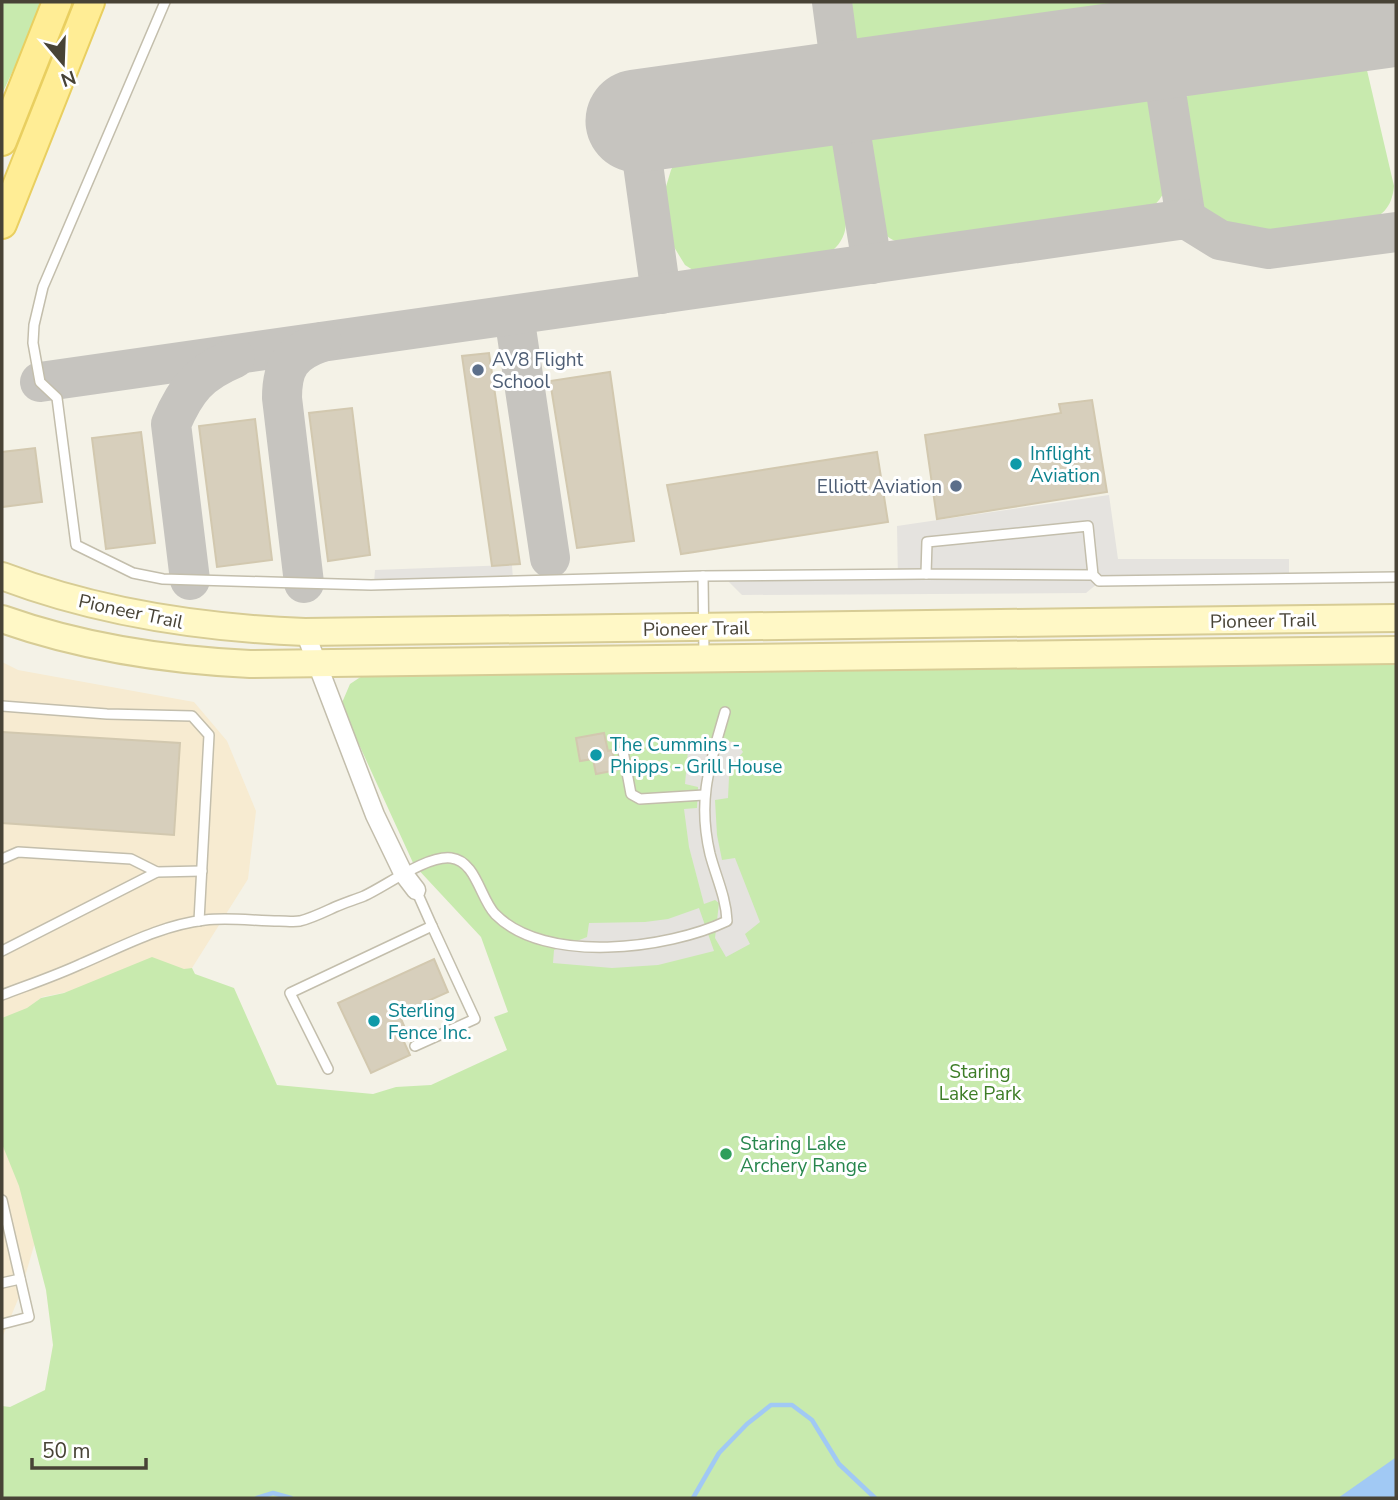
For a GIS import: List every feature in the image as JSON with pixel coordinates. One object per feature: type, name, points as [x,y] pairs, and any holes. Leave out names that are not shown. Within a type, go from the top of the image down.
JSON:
[{"type":"main road","points":[[2,141],[57,2]]},
{"type":"main road","points":[[2,224],[90,2]]},
{"type":"main road","name":"Pioneer Trail","points":[[2,576],[78,600],[144,615],[214,627],[305,632],[1396,618]]},
{"type":"main road","name":"Pioneer Trail","points":[[2,619],[102,647],[196,662],[318,664],[1396,650]]},
{"type":"street","points":[[305,632],[375,815],[404,873],[416,890]]},
{"type":"lane","points":[[165,2],[43,287],[34,325],[33,343],[40,382],[57,398],[76,545],[133,573],[163,579],[370,585],[703,576],[1093,575]]},
{"type":"lane","points":[[926,574],[927,542],[1088,526],[1093,575],[1099,581],[1396,577]]},
{"type":"lane","points":[[703,576],[704,659]]},
{"type":"lane","points":[[2,706],[107,714],[192,716],[208,735],[200,921]]},
{"type":"lane","points":[[2,995],[157,931],[200,921],[299,921],[366,895],[404,873],[434,861],[450,858],[460,861],[472,875],[484,901],[503,922],[531,936],[559,943],[595,947],[681,939],[727,921],[726,903],[710,853],[703,805],[705,781],[725,712]]},
{"type":"lane","points":[[622,751],[631,794],[640,799],[704,795]]},
{"type":"lane","points":[[2,859],[18,852],[131,859],[157,872],[202,872]]},
{"type":"lane","points":[[2,951],[157,872]]},
{"type":"lane","points":[[415,1046],[475,1019],[416,890]]},
{"type":"lane","points":[[328,1069],[290,993],[432,926]]},
{"type":"lane","points":[[2,1200],[29,1317],[2,1324]]},
{"type":"lane","points":[[2,1283],[20,1279]]},
{"type":"shaded area","points":[[1109,495],[1118,559],[1289,559],[1289,578],[1103,579],[1086,593],[742,595],[728,581],[898,580],[897,526]]},
{"type":"shaded area","points":[[512,565],[513,580],[374,583],[375,570]]},
{"type":"shaded area","points":[[2,662],[18,670],[194,702],[227,741],[256,811],[248,879],[192,968],[42,997],[2,1028]]},
{"type":"shaded area","points":[[689,739],[736,742],[743,752],[734,763],[729,777],[728,798],[715,800],[717,835],[722,860],[735,858],[760,922],[745,934],[750,944],[726,957],[715,938],[719,903],[715,900],[704,904],[689,847],[684,809],[697,808],[698,787],[685,784]]},
{"type":"shaded area","points":[[699,908],[714,951],[658,965],[612,968],[553,963],[554,950],[587,937],[589,923],[668,919]]},
{"type":"shaded area","points":[[2,1134],[38,1232],[19,1297],[2,1338]]},
{"type":"green space","points":[[2,2],[45,2],[2,94]]},
{"type":"green space","points":[[846,2],[1135,2],[1127,18],[1112,30],[891,61],[878,59],[860,50],[849,26]]},
{"type":"green space","points":[[1170,2],[1309,2],[1202,18],[1185,15]]},
{"type":"green space","points":[[1338,52],[1356,56],[1366,66],[1394,186],[1385,211],[1361,224],[1306,231],[1244,231],[1213,220],[1199,197],[1186,103],[1190,89],[1206,70]]},
{"type":"green space","points":[[1125,81],[1139,86],[1149,95],[1156,106],[1163,135],[1166,185],[1156,204],[1147,210],[913,245],[891,239],[879,228],[866,149],[872,129],[887,114]]},
{"type":"green space","points":[[806,127],[826,134],[840,167],[846,225],[842,239],[836,247],[817,259],[707,274],[696,272],[685,265],[674,247],[665,190],[678,157],[700,142]]},
{"type":"green space","name":"Staring Lake Park","points":[[1396,659],[1396,1498],[2,1498],[2,1406],[10,1407],[45,1390],[53,1345],[46,1290],[19,1186],[2,1144],[2,1018],[27,1008],[41,998],[64,993],[152,957],[184,969],[192,968],[195,974],[234,988],[277,1085],[373,1094],[396,1087],[431,1085],[507,1050],[494,1017],[508,1012],[481,937],[414,865],[341,705],[350,684],[365,674]]},
{"type":"water","points":[[1395,1458],[1396,1498],[1338,1498]]},
{"type":"building","points":[[489,353],[520,564],[492,566],[462,356]]},
{"type":"building","points":[[610,372],[634,541],[577,548],[550,381]]},
{"type":"building","name":"Inflight Aviation","points":[[1092,400],[1107,492],[937,519],[925,435],[1061,413],[1059,404]]},
{"type":"building","points":[[352,408],[370,555],[328,561],[309,413]]},
{"type":"building","points":[[255,419],[272,560],[217,567],[199,426]]},
{"type":"building","points":[[141,432],[155,543],[106,549],[92,438]]},
{"type":"building","points":[[35,448],[42,502],[2,507],[2,452]]},
{"type":"building","points":[[877,452],[888,522],[681,554],[667,485]]},
{"type":"building","points":[[2,732],[180,743],[174,835],[2,823]]},
{"type":"building","name":"The Cummins - Phipps - Grill House","points":[[604,733],[608,751],[612,750],[617,770],[596,774],[593,759],[580,761],[576,738]]},
{"type":"building","name":"Sterling Fence Inc.","points":[[434,959],[448,992],[399,1014],[405,1028],[399,1031],[410,1055],[371,1073],[338,1003]]},
{"type":"waterway","points":[[693,1498],[719,1453],[747,1424],[771,1405],[792,1405],[812,1420],[839,1464],[875,1498]]},
{"type":"waterway","points":[[257,1498],[273,1493],[291,1498]]},
{"type":"taxiway","points":[[832,2],[872,264]]},
{"type":"taxiway","points":[[1149,2],[1159,48],[1186,219]]},
{"type":"taxiway","points":[[637,121],[661,294]]},
{"type":"taxiway","points":[[40,382],[1186,219],[1220,240],[1269,249],[1396,232]]},
{"type":"taxiway","points":[[514,315],[550,558]]},
{"type":"taxiway","points":[[304,583],[282,387],[290,362],[303,351],[322,342]]},
{"type":"taxiway","points":[[190,580],[171,424],[182,401],[195,384],[212,370],[235,358]]},
{"type":"runway","points":[[637,121],[1396,15]]},
{"type":"place","name":"AV8 Flight School","points":[[478,370]]},
{"type":"place","name":"Inflight Aviation","points":[[1016,464]]},
{"type":"place","name":"Elliott Aviation","points":[[956,486]]},
{"type":"place","name":"The Cummins - Phipps - Grill House","points":[[596,755]]},
{"type":"place","name":"Sterling Fence Inc.","points":[[374,1021]]},
{"type":"place","name":"Staring Lake Archery Range","points":[[726,1154]]}]
